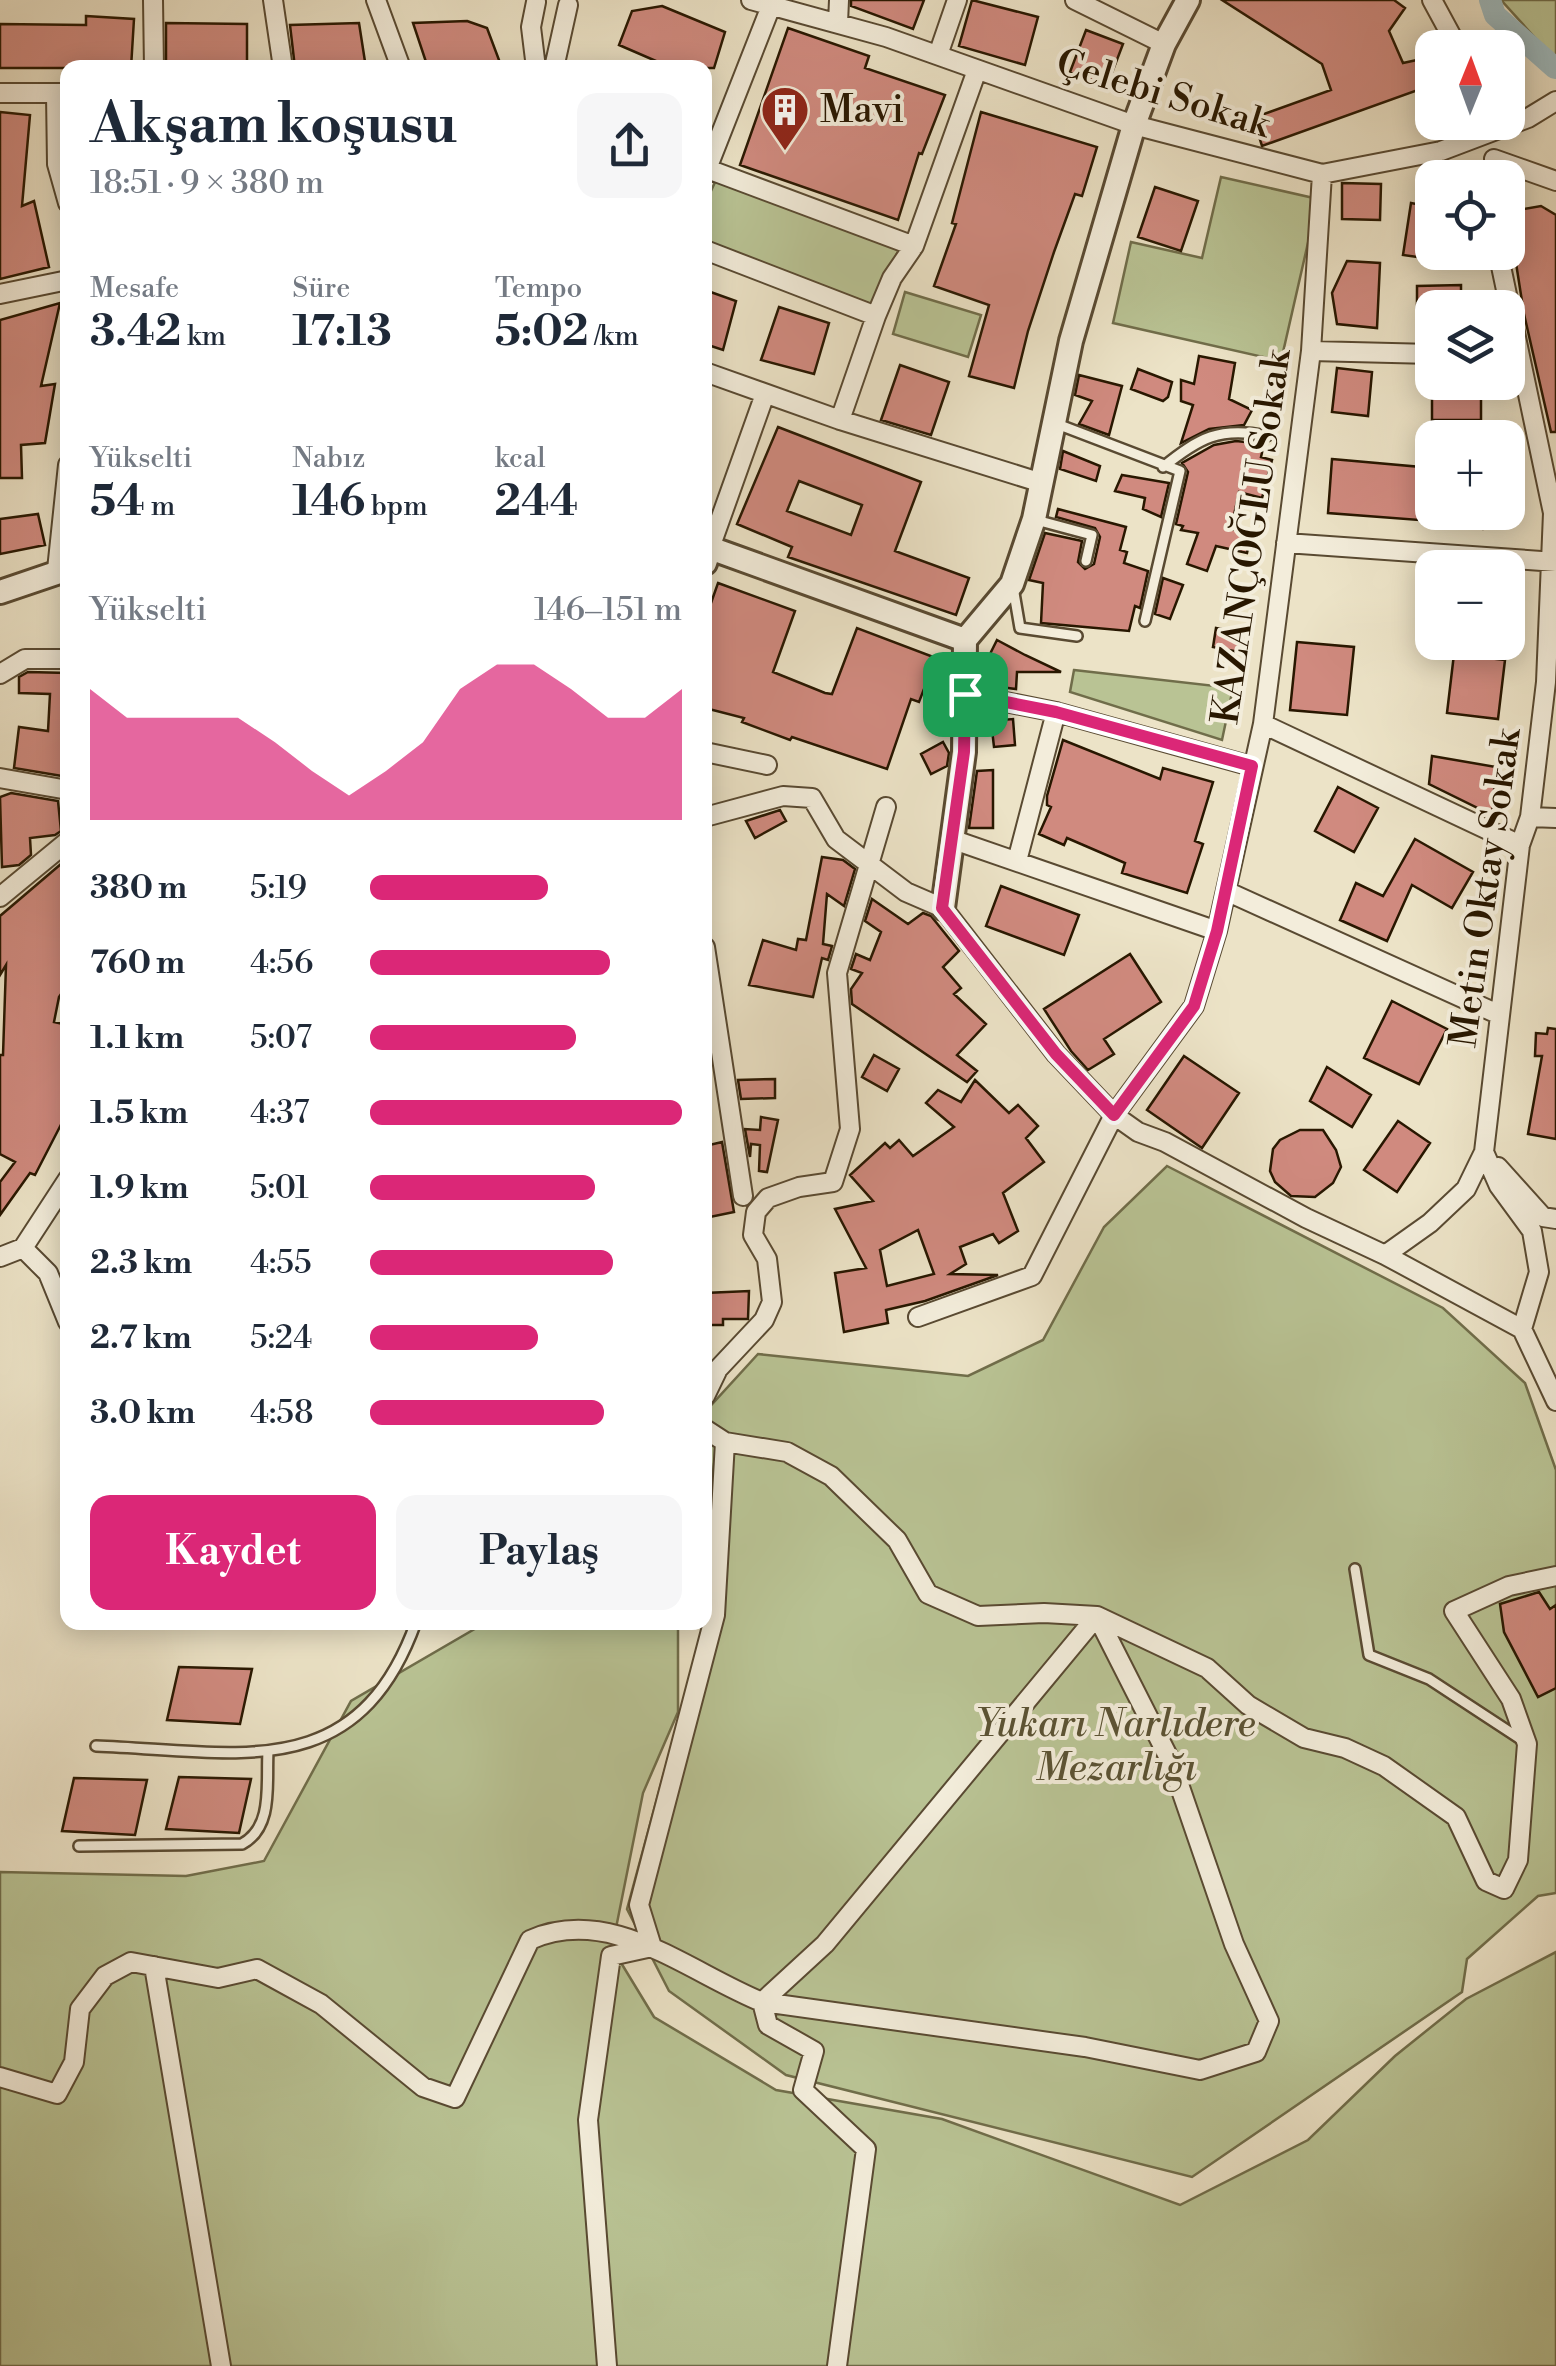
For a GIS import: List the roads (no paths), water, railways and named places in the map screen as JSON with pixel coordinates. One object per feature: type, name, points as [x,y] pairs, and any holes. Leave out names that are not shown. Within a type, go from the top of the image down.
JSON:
[{"type":"street","points":[[153,0],[154,60]]},
{"type":"street","points":[[273,0],[281,60]]},
{"type":"street","points":[[376,0],[398,60]]},
{"type":"street","name":"Çelebi Sokak","points":[[751,0],[838,23],[1134,125],[1322,174],[1441,150],[1462,140]]},
{"type":"street","points":[[838,23],[839,0]]},
{"type":"street","points":[[938,56],[956,0]]},
{"type":"street","points":[[1074,0],[1164,44]]},
{"type":"street","points":[[942,908],[964,752],[964,640],[1012,584],[1034,519],[1071,341],[1134,125],[1164,44],[1188,0]]},
{"type":"street","points":[[1432,0],[1448,30]]},
{"type":"street","points":[[535,60],[531,28],[535,1],[552,9],[571,3]]},
{"type":"street","points":[[556,60],[571,3]]},
{"type":"street","points":[[712,155],[771,6]]},
{"type":"street","points":[[840,420],[892,278],[914,246],[977,70]]},
{"type":"street","points":[[0,94],[60,94]]},
{"type":"street","name":"Çelebi Sokak","points":[[1525,119],[1556,101]]},
{"type":"street","points":[[60,122],[60,175]]},
{"type":"street","points":[[712,172],[914,246]]},
{"type":"street","name":"KAZANÇOĞLU Sokak","points":[[918,1317],[1032,1276],[1114,1115],[1194,1006],[1217,931],[1263,724],[1311,351],[1322,174]]},
{"type":"street","points":[[1525,175],[1556,181]]},
{"type":"street","points":[[712,253],[876,316]]},
{"type":"street","points":[[0,294],[60,282]]},
{"type":"street","points":[[1311,351],[1415,354]]},
{"type":"street","points":[[712,375],[840,420],[1042,483]]},
{"type":"street","name":"Metin Oktay Sokak","points":[[1386,1255],[1466,1190],[1484,1152],[1520,844],[1530,817],[1555,562],[1551,478],[1525,392]]},
{"type":"street","points":[[712,538],[765,394]]},
{"type":"street","points":[[1286,543],[1555,562]]},
{"type":"street","points":[[712,554],[964,640]]},
{"type":"street","points":[[0,592],[60,570]]},
{"type":"street","points":[[0,674],[24,659],[60,659]]},
{"type":"street","points":[[965,694],[1056,712],[1252,766]]},
{"type":"street","points":[[1017,861],[1056,712]]},
{"type":"street","points":[[1263,724],[1520,844]]},
{"type":"street","points":[[712,753],[767,765]]},
{"type":"street","points":[[0,778],[60,789]]},
{"type":"street","points":[[712,815],[783,796],[812,798],[836,839],[906,892],[942,908],[1056,1054],[1114,1115],[1138,1132],[1165,1142],[1386,1255],[1522,1329],[1556,1401]]},
{"type":"street","points":[[712,1372],[764,1320],[772,1302],[767,1260],[753,1234],[756,1212],[768,1198],[799,1187],[833,1182],[843,1160],[850,1130],[837,973],[886,807]]},
{"type":"street","points":[[1530,817],[1556,818]]},
{"type":"street","points":[[954,840],[1217,931]]},
{"type":"street","points":[[0,897],[60,848]]},
{"type":"street","points":[[1226,891],[1500,1016]]},
{"type":"street","points":[[712,994],[742,1196]]},
{"type":"street","points":[[1484,1152],[1544,1217],[1556,1219]]},
{"type":"street","points":[[1484,1152],[1499,1186],[1532,1231],[1539,1272],[1522,1329]]},
{"type":"street","points":[[0,1257],[23,1248],[60,1191]]},
{"type":"street","points":[[23,1248],[48,1272],[60,1302]]},
{"type":"street","points":[[712,1434],[725,1442],[787,1452],[831,1476],[896,1540],[928,1594],[978,1616],[1096,1616],[1206,1668],[1248,1705],[1304,1738],[1346,1748],[1384,1766],[1456,1817],[1486,1882],[1504,1889],[1518,1860],[1527,1744],[1511,1699],[1454,1611],[1509,1586],[1556,1576]]},
{"type":"street","points":[[712,1628],[725,1442]]},
{"type":"street","points":[[762,2002],[825,1944],[1096,1616]]},
{"type":"street","points":[[0,2077],[57,2094],[74,2062],[80,2009],[105,1976],[131,1962],[218,1978],[257,1969],[321,2004],[422,2086],[455,2098],[530,1940],[554,1929],[600,1930],[652,1947],[726,1988],[762,2002],[1085,2046],[1200,2070],[1256,2052],[1269,2021],[1234,1944],[1172,1764],[1096,1616]]},
{"type":"street","points":[[652,1947],[640,1905],[711,1630]]},
{"type":"street","points":[[607,2366],[588,2120],[611,1956],[652,1947]]},
{"type":"street","points":[[154,1966],[221,2366]]},
{"type":"street","points":[[762,2002],[768,2025],[814,2051],[803,2090],[866,2148],[837,2366]]},
{"type":"lane","points":[[1056,412],[1163,467],[1180,471],[1145,621]]},
{"type":"lane","points":[[1163,467],[1198,438],[1243,431],[1267,436]]},
{"type":"lane","points":[[1034,519],[1092,535],[1086,560]]},
{"type":"lane","points":[[1012,584],[1020,628],[1077,636]]},
{"type":"lane","points":[[1355,1569],[1369,1654],[1429,1680],[1527,1744]]},
{"type":"lane","points":[[96,1746],[268,1752],[302,1747],[345,1725],[387,1680],[412,1630]]},
{"type":"lane","points":[[79,1846],[242,1844],[256,1834],[263,1820],[268,1752]]},
{"type":"waterway","points":[[1490,0],[1495,15],[1555,68]]},
{"type":"place","name":"Mavi","points":[[785,152]]},
{"type":"park label","name":"Yukarı Narlıdere Mezarlığı","points":[[1116,1746]]}]
